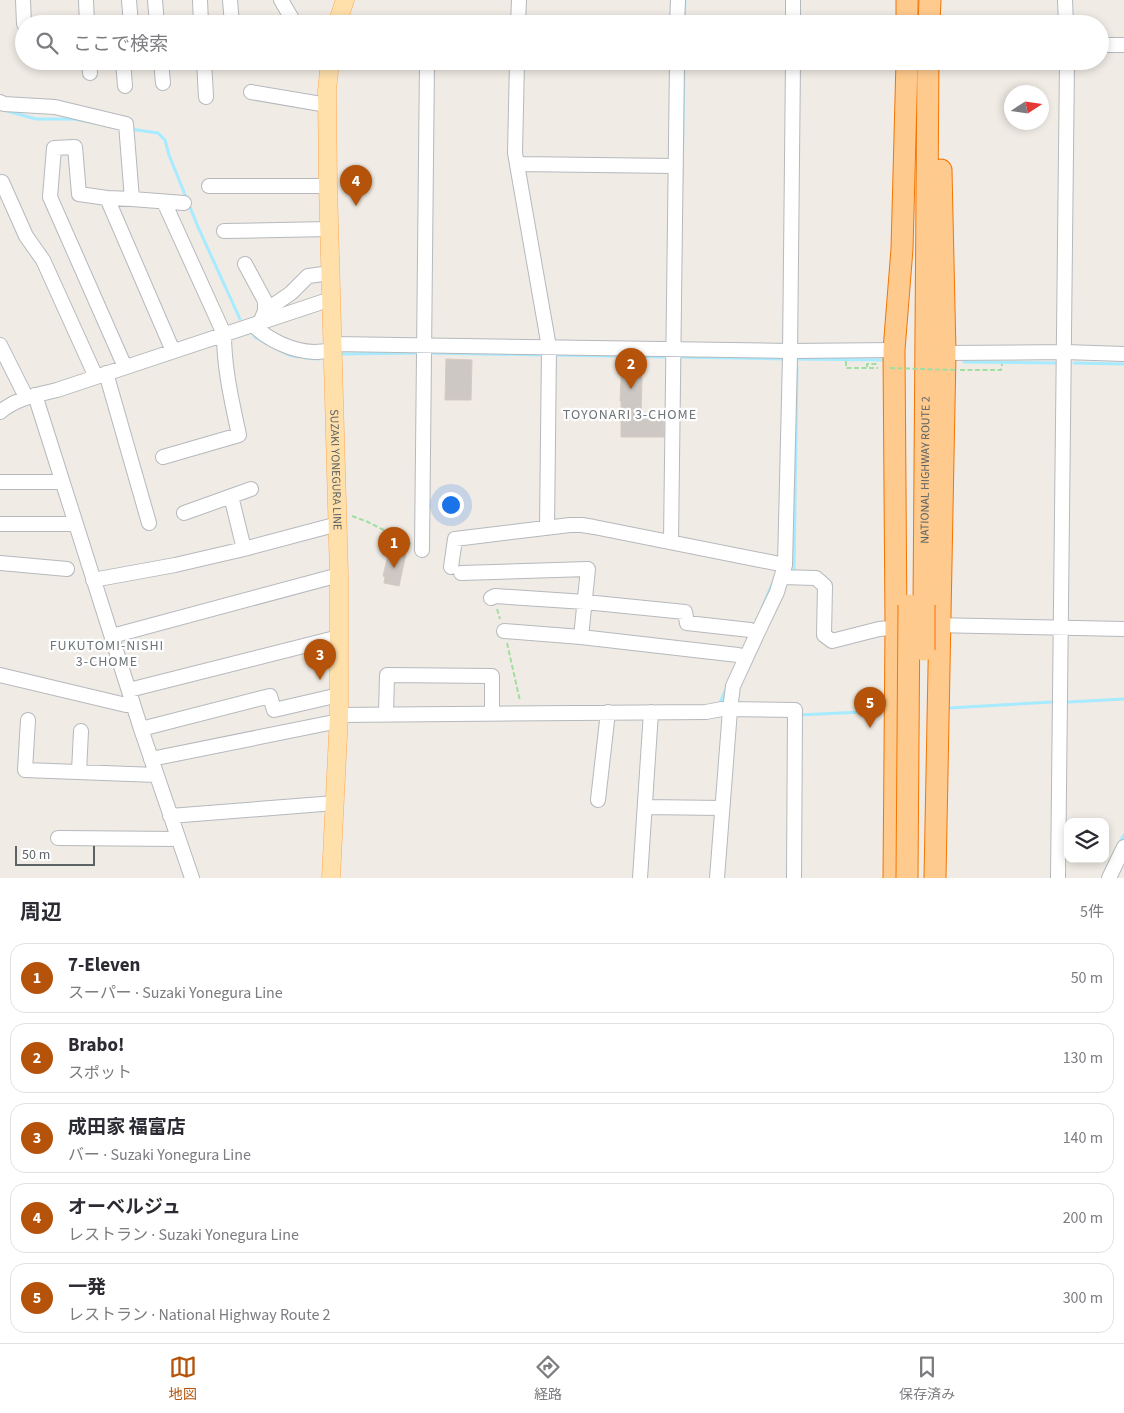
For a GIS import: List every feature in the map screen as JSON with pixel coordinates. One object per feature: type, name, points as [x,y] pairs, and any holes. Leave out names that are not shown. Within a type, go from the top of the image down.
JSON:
[{"type":"highway","points":[[907,15],[908,0]]},
{"type":"highway","points":[[917,15],[918,0]]},
{"type":"highway","points":[[930,0],[930,15]]},
{"type":"highway","points":[[942,0],[942,15]]},
{"type":"highway","points":[[907,70],[902,249],[904,300],[903,448],[912,524]]},
{"type":"highway","name":"NATIONAL HIGHWAY ROUTE 2","points":[[907,878],[927,331],[922,91],[918,70]]},
{"type":"highway","name":"NATIONAL HIGHWAY ROUTE 2","points":[[919,878],[917,605],[912,524],[922,91],[926,70]]},
{"type":"highway","points":[[927,331],[936,312],[941,70]]},
{"type":"highway","points":[[936,878],[944,353],[940,170]]},
{"type":"highway","points":[[894,878],[896,627],[888,361],[902,249]]},
{"type":"main road","points":[[340,15],[344,0]]},
{"type":"main road","name":"SUZAKI YONEGURA LINE","points":[[329,70],[327,105],[328,186],[339,575],[339,718],[331,878]]},
{"type":"street","points":[[23,0],[24,15]]},
{"type":"street","points":[[86,0],[87,15]]},
{"type":"street","points":[[129,0],[130,15]]},
{"type":"street","points":[[155,0],[156,15]]},
{"type":"street","points":[[200,0],[201,15]]},
{"type":"street","points":[[230,0],[231,15]]},
{"type":"street","points":[[281,0],[290,15]]},
{"type":"street","points":[[518,15],[519,0]]},
{"type":"street","points":[[677,15],[678,0]]},
{"type":"street","points":[[793,0],[793,15]]},
{"type":"street","points":[[1065,0],[1066,15]]},
{"type":"street","points":[[1109,45],[1124,46]]},
{"type":"street","points":[[124,70],[126,86]]},
{"type":"street","points":[[162,70],[163,84]]},
{"type":"street","points":[[204,70],[206,97]]},
{"type":"street","points":[[422,550],[427,70]]},
{"type":"street","points":[[517,70],[515,153],[549,352],[546,528]]},
{"type":"street","points":[[671,542],[679,352],[676,166],[677,70]]},
{"type":"street","points":[[717,878],[722,808],[725,712],[742,656],[753,632],[777,592],[784,571],[790,356],[792,70]]},
{"type":"street","points":[[1058,878],[1067,70]]},
{"type":"street","points":[[251,92],[327,105]]},
{"type":"street","points":[[0,102],[4,104],[55,107],[126,124],[132,199]]},
{"type":"street","points":[[125,367],[50,197],[54,148],[75,147],[78,194],[107,198],[184,203]]},
{"type":"street","points":[[517,164],[676,166]]},
{"type":"street","points":[[2,182],[26,236],[43,260],[101,375],[150,523]]},
{"type":"street","points":[[209,186],[328,186]]},
{"type":"street","points":[[107,198],[173,351]]},
{"type":"street","points":[[163,457],[239,436],[228,381],[224,352],[224,334],[164,202]]},
{"type":"street","points":[[224,231],[329,229]]},
{"type":"street","points":[[245,264],[265,301],[259,319],[262,333],[281,344],[298,350],[314,352],[334,347],[424,351],[679,352],[888,361]]},
{"type":"street","points":[[259,319],[292,293],[308,276],[330,272]]},
{"type":"street","points":[[0,412],[9,405],[30,396],[57,390],[224,334],[259,319],[331,299]]},
{"type":"street","points":[[0,345],[5,366],[30,396],[62,482],[156,775],[192,878]]},
{"type":"street","points":[[944,353],[1065,352],[1124,354]]},
{"type":"street","points":[[0,482],[62,482]]},
{"type":"street","points":[[184,513],[250,489]]},
{"type":"street","points":[[231,496],[244,549]]},
{"type":"street","points":[[93,580],[175,565],[244,549],[338,517]]},
{"type":"street","points":[[0,524],[75,524]]},
{"type":"street","points":[[581,637],[588,569],[456,570],[455,538],[582,525],[671,542],[816,578],[825,586],[824,635],[832,642],[879,629],[939,625],[1124,629]]},
{"type":"street","points":[[0,563],[67,569]]},
{"type":"street","points":[[112,636],[339,575]]},
{"type":"street","points":[[490,598],[495,596],[585,602],[685,612],[687,623],[753,632]]},
{"type":"street","points":[[504,631],[581,637],[742,656]]},
{"type":"street","points":[[0,674],[126,705],[131,697],[339,637]]},
{"type":"street","points":[[386,714],[387,675],[492,676],[492,713]]},
{"type":"street","points":[[141,729],[270,696],[274,710],[339,695]]},
{"type":"street","points":[[151,759],[339,718],[386,714],[795,710],[794,878]]},
{"type":"street","points":[[598,800],[608,712]]},
{"type":"street","points":[[640,878],[652,712]]},
{"type":"street","points":[[28,720],[25,770],[156,775]]},
{"type":"street","points":[[79,772],[80,731]]},
{"type":"street","points":[[170,816],[335,803]]},
{"type":"street","points":[[645,807],[722,808]]},
{"type":"street","points":[[58,838],[178,839]]},
{"type":"street","points":[[1109,878],[1124,847]]},
{"type":"path","points":[[846,362],[846,368],[868,368],[867,364],[888,361],[978,370],[1001,370],[1002,365]]},
{"type":"path","points":[[978,365],[978,370]]},
{"type":"path","points":[[338,517],[368,522],[422,550]]},
{"type":"path","points":[[490,598],[498,611],[504,631],[524,713]]},
{"type":"building","points":[[446,359],[472,360],[471,400],[445,400]]},
{"type":"building","points":[[622,359],[636,359],[636,377],[642,377],[641,419],[664,419],[664,437],[621,437]]},
{"type":"building","points":[[389,550],[406,554],[399,586],[384,583],[385,577],[383,576]]},
{"type":"waterway","points":[[684,15],[685,1]]},
{"type":"waterway","points":[[682,185],[684,70]]},
{"type":"waterway","points":[[7,111],[36,119],[74,119],[90,122]]},
{"type":"waterway","points":[[130,129],[158,133],[165,140],[169,155],[198,227],[240,319]]},
{"type":"waterway","points":[[253,334],[267,344]]},
{"type":"waterway","points":[[279,350],[299,357]]},
{"type":"waterway","points":[[341,354],[420,353]]},
{"type":"waterway","points":[[429,353],[545,355]]},
{"type":"waterway","points":[[554,355],[670,357]]},
{"type":"waterway","points":[[676,357],[787,359]]},
{"type":"waterway","points":[[305,358],[319,359]]},
{"type":"waterway","points":[[794,359],[887,360]]},
{"type":"waterway","points":[[964,362],[1055,363]]},
{"type":"waterway","points":[[1074,363],[1124,364]]},
{"type":"waterway","points":[[793,572],[797,367]]},
{"type":"waterway","points":[[762,608],[773,582]]},
{"type":"waterway","points":[[719,705],[727,687]]},
{"type":"waterway","points":[[1068,702],[1124,699]]},
{"type":"waterway","points":[[949,708],[1052,702]]},
{"type":"waterway","points":[[799,715],[883,711]]},
{"type":"waterway","points":[[1119,844],[1124,835]]},
{"type":"place","name":"オーベルジュ","points":[[356,206]]},
{"type":"place","name":"Brabo!","points":[[631,389]]},
{"type":"place","name":"7-Eleven","points":[[394,568]]},
{"type":"place","name":"成田家 福富店","points":[[320,680]]},
{"type":"place","name":"一発","points":[[870,728]]},
{"type":"district","name":"TOYONARI 3-CHOME","points":[[630,415]]},
{"type":"district","name":"FUKUTOMI-NISHI 3-CHOME","points":[[107,654]]}]
